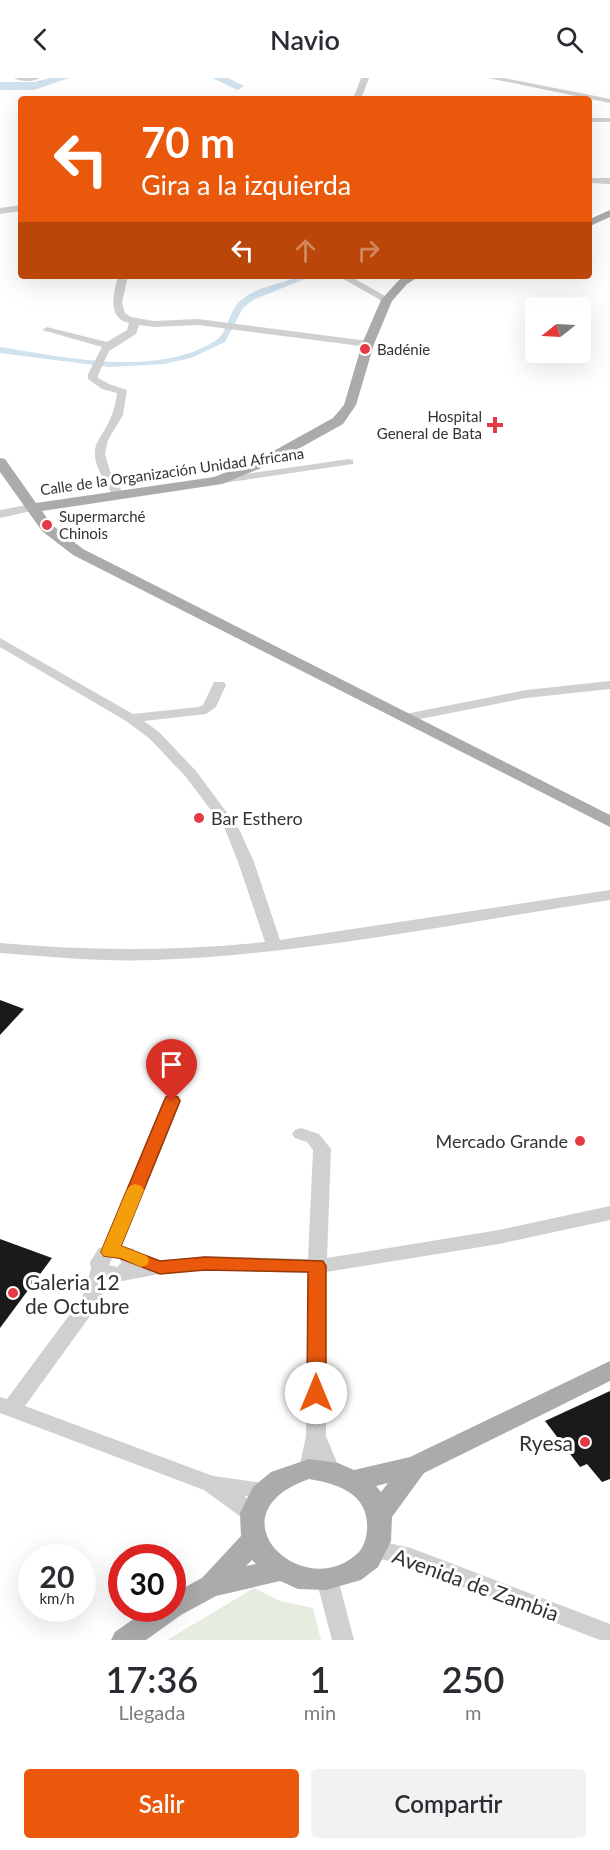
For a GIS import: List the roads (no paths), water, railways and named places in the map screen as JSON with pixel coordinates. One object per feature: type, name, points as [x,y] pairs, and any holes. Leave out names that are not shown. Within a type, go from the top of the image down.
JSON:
[{"type":"main road","points":[[592,222],[610,213]]},
{"type":"main road","points":[[217,481],[266,461],[338,421],[350,405],[368,344],[387,300],[408,279]]},
{"type":"main road","points":[[0,462],[32,508],[57,537],[87,557],[610,822]]},
{"type":"main road","name":"Calle de la Organización Unidad Africana","points":[[32,508],[217,481]]},
{"type":"main road","points":[[355,1480],[415,1466],[610,1370]]},
{"type":"main road","points":[[380,1513],[415,1466]]},
{"type":"main road","points":[[320,1470],[355,1480],[370,1495],[380,1513],[379,1537],[375,1549],[363,1563],[347,1574],[327,1579],[302,1578],[279,1570],[263,1557],[253,1527],[256,1502],[264,1490],[284,1476],[320,1470]]},
{"type":"main road","points":[[211,1586],[253,1527]]},
{"type":"main road","points":[[186,1600],[211,1586],[279,1570]]},
{"type":"main road","points":[[124,1640],[151,1622]]},
{"type":"street","points":[[18,78],[36,78]]},
{"type":"street","points":[[358,96],[365,78]]},
{"type":"street","points":[[492,78],[584,96]]},
{"type":"street","points":[[592,97],[610,101]]},
{"type":"street","points":[[592,120],[610,120]]},
{"type":"street","points":[[592,182],[610,181]]},
{"type":"street","points":[[0,211],[18,208]]},
{"type":"street","points":[[122,279],[117,303],[128,320],[154,324],[189,322],[368,344]]},
{"type":"street","points":[[348,279],[387,300]]},
{"type":"street","points":[[119,496],[105,473],[99,451],[109,427],[115,422],[122,390],[106,387],[93,379],[93,374],[99,365],[100,358],[110,346],[119,338],[132,332],[135,321]]},
{"type":"street","points":[[47,330],[110,346]]},
{"type":"street","name":"Calle de la Organización Unidad Africana","points":[[217,481],[349,462]]},
{"type":"street","name":"Calle de la Organización Unidad Africana","points":[[0,514],[32,508]]},
{"type":"street","points":[[0,642],[131,718],[154,735],[191,774],[232,830],[246,862],[275,947]]},
{"type":"street","points":[[131,718],[201,711],[209,707],[219,685]]},
{"type":"street","points":[[405,718],[526,694],[610,685]]},
{"type":"street","points":[[0,948],[68,955],[123,956],[188,954],[275,947],[610,895]]},
{"type":"street","points":[[110,1252],[172,1101]]},
{"type":"street","points":[[302,1134],[313,1138],[322,1149],[317,1266],[316,1436],[320,1470]]},
{"type":"street","points":[[100,1269],[106,1274],[124,1268],[205,1263],[317,1266],[342,1264],[499,1237],[610,1213]]},
{"type":"street","points":[[91,1300],[100,1269],[100,1259],[110,1252],[119,1251],[124,1268]]},
{"type":"street","points":[[124,1268],[91,1300],[5,1407],[211,1484],[264,1490]]},
{"type":"street","points":[[211,1484],[253,1527]]},
{"type":"street","name":"Avenida de Zambia","points":[[375,1549],[403,1555],[610,1634]]},
{"type":"street","points":[[327,1579],[343,1640]]},
{"type":"waterway","points":[[0,86],[34,86],[63,78]]},
{"type":"waterway","points":[[218,78],[238,86]]},
{"type":"waterway","points":[[0,350],[55,359],[110,364],[137,364],[191,355],[222,340],[236,312],[244,302],[300,279]]},
{"type":"place","name":"Badénie","points":[[365,349]]},
{"type":"place","name":"Hospital General de Bata","points":[[495,425]]},
{"type":"place","name":"Supermarché Chinois","points":[[47,525]]},
{"type":"place","name":"Bar Esthero","points":[[199,818]]},
{"type":"place","name":"Mercado Grande","points":[[580,1141]]},
{"type":"place","name":"Galeria 12 de Octubre","points":[[13,1293]]},
{"type":"place","name":"Ryesa","points":[[585,1442]]}]
